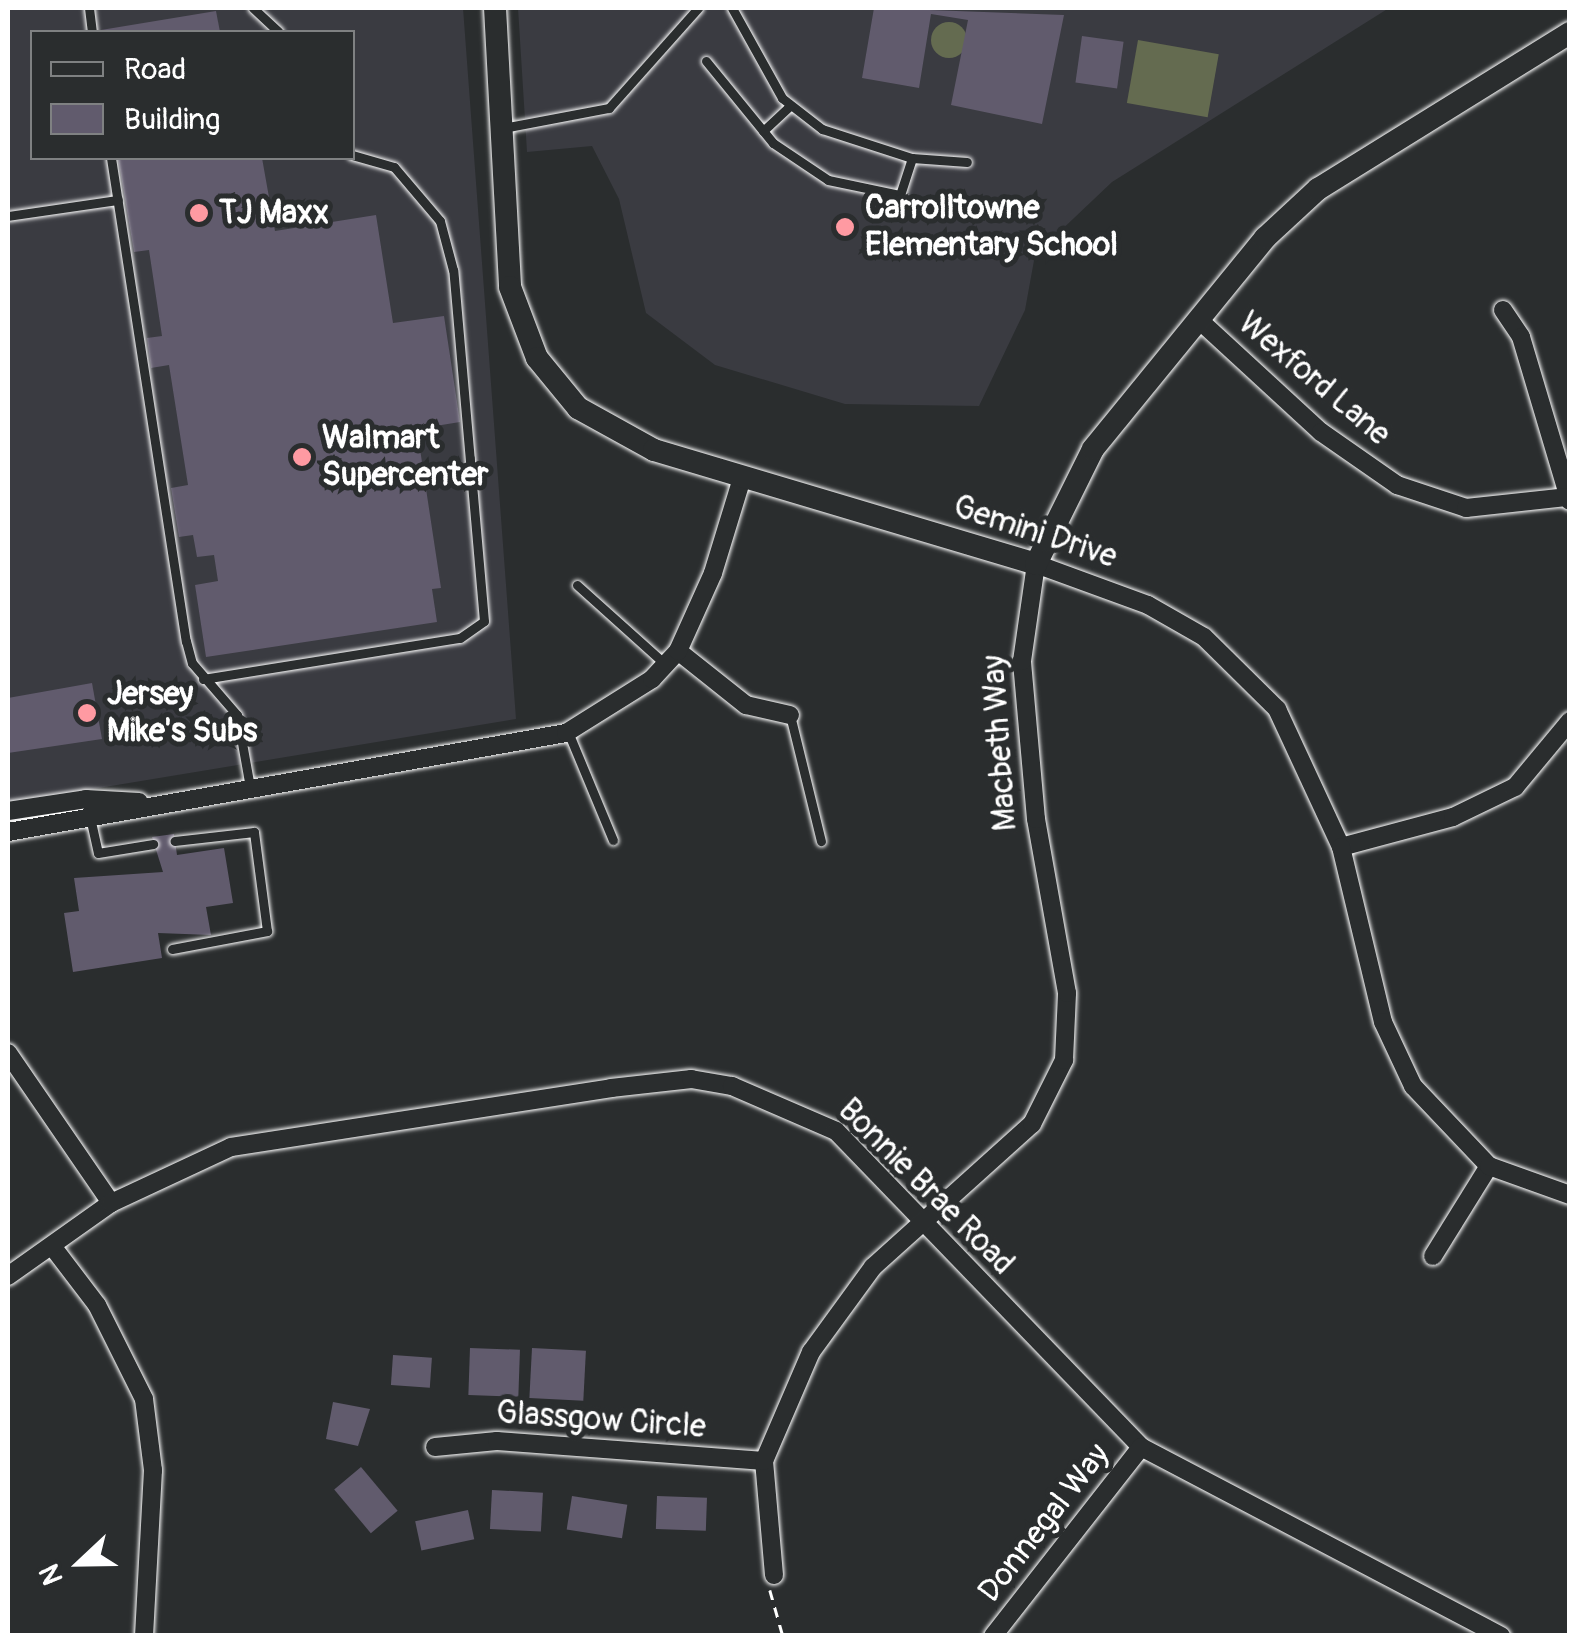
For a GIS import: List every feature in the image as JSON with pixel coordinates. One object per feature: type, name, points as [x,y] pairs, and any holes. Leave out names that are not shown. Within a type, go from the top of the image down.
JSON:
[{"type":"street","name":"Gemini Drive","points":[[495,8],[510,287],[546,371],[578,408],[620,435],[1036,564],[1148,605],[1240,669],[1277,709],[1341,848],[1383,1022],[1414,1086],[1489,1166],[1570,1195]]},
{"type":"street","name":"Macbeth Way","points":[[774,1575],[764,1461],[787,1398],[835,1313],[922,1225],[1032,1124],[1064,1060],[1067,993],[1036,819],[1022,661],[1036,564],[1093,449],[1198,319],[1318,189],[1570,33]]},
{"type":"street","points":[[1503,310],[1522,337],[1569,499]]},
{"type":"street","name":"Wexford Lane","points":[[1198,319],[1321,432],[1397,484],[1466,508],[1569,499]]},
{"type":"street","points":[[8,832],[568,732],[673,658],[713,574],[743,475]]},
{"type":"street","points":[[673,658],[746,705],[790,714]]},
{"type":"street","points":[[1341,848],[1452,817],[1514,787],[1570,720]]},
{"type":"street","points":[[8,812],[86,799],[160,803]]},
{"type":"street","points":[[8,1053],[111,1203]]},
{"type":"street","name":"Bonnie Brae Road","points":[[8,1276],[111,1203],[231,1147],[691,1079],[772,1098],[825,1123],[1141,1447],[1501,1636]]},
{"type":"street","points":[[1432,1256],[1489,1166]]},
{"type":"street","points":[[52,1246],[97,1305],[144,1399],[153,1470],[144,1636]]},
{"type":"street","name":"Glassgow Circle","points":[[434,1447],[496,1441],[764,1461]]},
{"type":"street","name":"Donnegal Way","points":[[993,1636],[1141,1447]]},
{"type":"lane","points":[[252,8],[277,30]]},
{"type":"lane","points":[[503,128],[609,108],[698,8]]},
{"type":"lane","points":[[732,8],[790,106],[864,147],[912,158],[967,162]]},
{"type":"lane","points":[[706,61],[762,131],[828,180],[879,194],[905,189],[912,158]]},
{"type":"lane","points":[[762,131],[790,106]]},
{"type":"lane","points":[[204,679],[460,638],[484,621],[453,270],[440,221],[394,166],[355,156]]},
{"type":"lane","points":[[112,160],[186,640],[204,679],[237,715],[250,788]]},
{"type":"lane","points":[[8,216],[118,200]]},
{"type":"lane","points":[[577,586],[673,658]]},
{"type":"lane","points":[[790,714],[821,842]]},
{"type":"lane","points":[[568,732],[613,840]]},
{"type":"lane","points":[[86,799],[98,853],[153,844]]},
{"type":"lane","points":[[172,948],[267,930],[254,832],[175,841]]},
{"type":"path","points":[[774,1575],[769,1587],[783,1636]]},
{"type":"shaded area","points":[[8,8],[463,8],[516,719],[8,803]]},
{"type":"shaded area","name":"Carrolltowne Elementary School","points":[[518,8],[1389,8],[1112,182],[1035,255],[1025,310],[979,406],[845,404],[715,365],[646,313],[619,199],[592,146],[527,152]]},
{"type":"green space","points":[[949,22],[961,28],[967,40],[961,52],[949,58],[937,52],[931,40],[937,28]]},
{"type":"green space","points":[[1138,40],[1219,54],[1208,117],[1127,103]]},
{"type":"building","name":"Carrolltowne Elementary School","points":[[874,8],[1064,15],[1042,124],[951,105],[968,20],[931,14],[919,88],[862,78]]},
{"type":"building","points":[[216,11],[220,30],[101,30]]},
{"type":"building","points":[[1082,36],[1124,42],[1117,88],[1075,83]]},
{"type":"building","name":"Walmart Supercenter","points":[[118,160],[262,160],[275,231],[376,215],[393,323],[444,316],[460,422],[417,429],[441,588],[432,589],[437,622],[206,657],[195,585],[218,581],[214,555],[197,557],[193,535],[179,537],[171,488],[188,485],[169,365],[151,368],[147,338],[162,336],[149,250],[134,252]]},
{"type":"building","points":[[92,683],[102,739],[8,753],[8,698]]},
{"type":"building","points":[[174,834],[177,855],[224,848],[233,903],[206,907],[211,935],[158,933],[162,958],[73,972],[64,913],[79,911],[74,878],[163,872],[152,837]]},
{"type":"building","points":[[470,1348],[520,1350],[518,1397],[468,1395]]},
{"type":"building","points":[[532,1348],[586,1351],[583,1401],[529,1398]]},
{"type":"building","points":[[393,1355],[432,1358],[430,1388],[391,1385]]},
{"type":"building","points":[[333,1402],[370,1409],[358,1446],[326,1439]]},
{"type":"building","points":[[361,1467],[398,1511],[371,1533],[334,1489]]},
{"type":"building","points":[[492,1490],[543,1493],[541,1532],[490,1529]]},
{"type":"building","points":[[572,1496],[627,1505],[622,1538],[567,1530]]},
{"type":"building","points":[[657,1496],[707,1498],[706,1531],[656,1529]]},
{"type":"building","points":[[468,1510],[474,1539],[421,1551],[415,1521]]},
{"type":"place","name":"TJ Maxx","points":[[199,213]]},
{"type":"place","name":"Carrolltowne Elementary School","points":[[845,227]]},
{"type":"place","name":"Walmart Supercenter","points":[[302,457]]},
{"type":"place","name":"Jersey Mike's Subs","points":[[87,713]]}]
